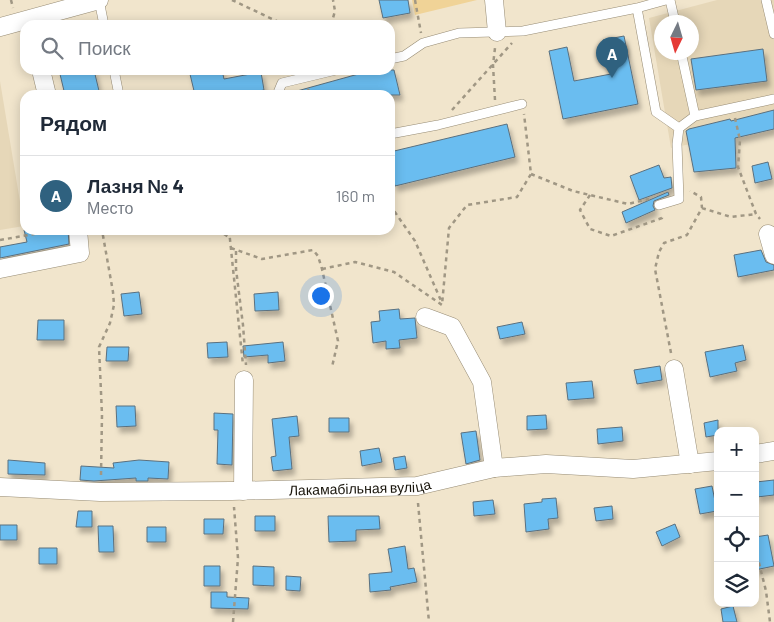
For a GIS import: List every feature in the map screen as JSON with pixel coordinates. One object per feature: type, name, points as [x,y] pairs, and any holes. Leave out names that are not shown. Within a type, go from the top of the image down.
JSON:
[{"type":"street","points":[[35,20],[99,0]]},
{"type":"street","points":[[494,0],[497,32]]},
{"type":"street","points":[[0,27],[20,24]]},
{"type":"street","points":[[42,75],[46,90]]},
{"type":"street","points":[[768,234],[774,255]]},
{"type":"street","points":[[0,269],[80,253],[78,235]]},
{"type":"street","points":[[425,317],[452,327],[482,382],[494,468]]},
{"type":"street","points":[[674,369],[690,464]]},
{"type":"street","points":[[238,491],[244,380]]},
{"type":"street","points":[[759,453],[774,451]]},
{"type":"street","name":"Лакамабільная вуліца","points":[[0,487],[100,492],[238,491],[417,486],[494,468],[546,464],[633,469],[714,461]]},
{"type":"lane","points":[[99,0],[103,20]]},
{"type":"lane","points":[[395,58],[404,56],[423,43],[459,33],[523,31],[637,8],[666,0]]},
{"type":"lane","points":[[670,0],[673,15]]},
{"type":"lane","points":[[766,0],[774,34]]},
{"type":"lane","points":[[637,8],[656,112],[679,128]]},
{"type":"lane","points":[[683,60],[695,116]]},
{"type":"lane","points":[[115,75],[118,90]]},
{"type":"lane","points":[[279,90],[282,83],[315,75]]},
{"type":"lane","points":[[659,205],[679,199],[677,144],[679,128],[695,116],[774,99]]},
{"type":"lane","points":[[395,133],[438,125],[522,104]]},
{"type":"path","points":[[232,0],[274,20]]},
{"type":"path","points":[[332,20],[335,11],[333,0]]},
{"type":"path","points":[[415,0],[423,43]]},
{"type":"path","points":[[438,125],[523,31]]},
{"type":"path","points":[[496,111],[493,64],[497,32]]},
{"type":"path","points":[[442,304],[449,228],[466,205],[517,197],[531,174],[522,104]]},
{"type":"path","points":[[733,109],[740,140],[738,167],[756,214],[765,224],[768,234]]},
{"type":"path","points":[[531,174],[573,191],[590,195],[628,204],[656,197],[662,218],[611,236],[590,229],[580,210],[590,195]]},
{"type":"path","points":[[674,369],[655,269],[659,252],[664,243],[687,235],[702,208],[701,197],[678,185]]},
{"type":"path","points":[[702,208],[731,217],[756,214]]},
{"type":"path","points":[[395,212],[415,241],[452,327]]},
{"type":"path","points":[[0,240],[29,235]]},
{"type":"path","points":[[100,492],[102,415],[99,347],[110,323],[114,305],[114,292],[103,235]]},
{"type":"path","points":[[226,235],[230,237],[244,380]]},
{"type":"path","points":[[230,248],[262,259],[313,250],[318,256],[322,268],[338,341],[332,367]]},
{"type":"path","points":[[236,250],[236,269],[247,376],[244,380]]},
{"type":"path","points":[[322,268],[355,262],[394,272],[442,304]]},
{"type":"path","points":[[417,486],[429,622]]},
{"type":"path","points":[[233,622],[238,558],[238,491]]},
{"type":"path","points":[[759,562],[766,591],[770,622]]},
{"type":"shaded area","points":[[412,0],[477,0],[415,15]]},
{"type":"shaded area","points":[[717,0],[774,0],[774,127],[671,148],[656,60],[699,60],[699,15],[660,15]]},
{"type":"shaded area","points":[[654,17],[654,48],[649,18]]},
{"type":"shaded area","points":[[0,81],[20,202],[20,227],[0,230]]},
{"type":"building","points":[[379,0],[408,0],[410,13],[383,18]]},
{"type":"building","points":[[624,36],[638,104],[563,119],[549,51],[567,47],[574,81],[611,74],[603,40]]},
{"type":"building","points":[[763,49],[767,81],[696,90],[691,60],[699,60],[699,58]]},
{"type":"building","points":[[395,74],[400,95],[395,95],[395,90],[301,90],[355,75]]},
{"type":"building","points":[[60,75],[95,75],[99,90],[64,90]]},
{"type":"building","points":[[190,75],[223,75],[224,79],[245,75],[262,75],[264,90],[194,90]]},
{"type":"building","points":[[774,110],[774,129],[735,138],[736,168],[694,172],[686,131]]},
{"type":"building","points":[[507,124],[515,157],[395,186],[395,151]]},
{"type":"building","points":[[768,162],[772,179],[755,183],[752,166]]},
{"type":"building","points":[[659,165],[664,178],[671,177],[672,188],[639,200],[630,176]]},
{"type":"building","points":[[668,192],[669,195],[654,201],[653,206],[655,210],[626,223],[622,212]]},
{"type":"building","points":[[25,235],[68,235],[69,244],[0,258],[0,247],[27,242]]},
{"type":"building","points":[[761,250],[766,262],[774,265],[774,270],[738,277],[734,255]]},
{"type":"building","points":[[139,292],[142,314],[124,316],[121,294]]},
{"type":"building","points":[[278,292],[279,310],[255,311],[254,294]]},
{"type":"building","points":[[399,309],[400,319],[415,318],[417,338],[399,340],[400,348],[386,349],[386,341],[373,343],[371,322],[380,321],[379,311]]},
{"type":"building","points":[[38,320],[64,320],[64,340],[37,340]]},
{"type":"building","points":[[522,322],[525,334],[500,339],[497,327]]},
{"type":"building","points":[[227,342],[228,357],[208,358],[207,343]]},
{"type":"building","points":[[283,342],[285,361],[268,363],[268,355],[244,357],[243,346]]},
{"type":"building","points":[[743,345],[746,360],[735,363],[737,371],[710,377],[705,352]]},
{"type":"building","points":[[107,347],[129,347],[128,361],[106,361]]},
{"type":"building","points":[[660,366],[662,380],[637,384],[634,370]]},
{"type":"building","points":[[592,381],[594,398],[568,400],[566,383]]},
{"type":"building","points":[[116,406],[135,406],[136,426],[117,427]]},
{"type":"building","points":[[214,413],[233,414],[232,465],[217,464],[218,430],[214,430]]},
{"type":"building","points":[[546,415],[547,429],[527,430],[527,416]]},
{"type":"building","points":[[297,416],[299,436],[289,437],[292,469],[273,471],[271,457],[276,456],[272,419]]},
{"type":"building","points":[[329,418],[349,418],[349,432],[329,432]]},
{"type":"building","points":[[718,420],[718,427],[714,427],[714,436],[706,437],[704,423]]},
{"type":"building","points":[[622,427],[623,441],[598,444],[597,429]]},
{"type":"building","points":[[476,431],[480,460],[466,464],[461,433]]},
{"type":"building","points":[[379,448],[382,462],[362,466],[360,451]]},
{"type":"building","points":[[405,456],[407,468],[395,470],[393,458]]},
{"type":"building","points":[[8,460],[45,463],[45,475],[8,474]]},
{"type":"building","points":[[139,460],[169,462],[168,479],[148,478],[148,481],[136,481],[136,478],[80,480],[81,466],[114,468],[113,463]]},
{"type":"building","points":[[774,480],[774,495],[759,497],[759,482]]},
{"type":"building","points":[[712,486],[714,512],[700,514],[695,489]]},
{"type":"building","points":[[556,498],[558,518],[548,519],[549,529],[526,532],[524,504],[542,502],[542,499]]},
{"type":"building","points":[[493,500],[495,514],[474,516],[473,502]]},
{"type":"building","points":[[612,506],[613,519],[596,521],[594,508]]},
{"type":"building","points":[[78,511],[92,511],[92,527],[76,527]]},
{"type":"building","points":[[255,516],[275,516],[275,531],[255,531]]},
{"type":"building","points":[[328,516],[379,516],[380,529],[356,530],[356,541],[329,542]]},
{"type":"building","points":[[204,519],[224,519],[223,534],[204,534]]},
{"type":"building","points":[[675,524],[680,537],[662,546],[656,532]]},
{"type":"building","points":[[0,525],[17,525],[17,540],[0,540]]},
{"type":"building","points":[[98,526],[113,526],[114,552],[99,552]]},
{"type":"building","points":[[147,527],[166,527],[166,542],[147,542]]},
{"type":"building","points":[[768,535],[774,566],[759,569],[759,536]]},
{"type":"building","points":[[405,546],[408,569],[414,568],[417,582],[390,587],[391,590],[370,592],[369,574],[392,572],[388,549]]},
{"type":"building","points":[[39,548],[57,548],[57,564],[39,564]]},
{"type":"building","points":[[204,566],[220,566],[220,586],[204,586]]},
{"type":"building","points":[[253,566],[274,567],[274,586],[253,585]]},
{"type":"building","points":[[286,576],[301,577],[300,591],[286,590]]},
{"type":"building","points":[[211,592],[227,592],[227,597],[249,598],[248,609],[211,608]]},
{"type":"building","points":[[733,607],[737,622],[723,622],[721,609]]},
{"type":"place","name":"Лазня № 4","points":[[612,78]]}]
